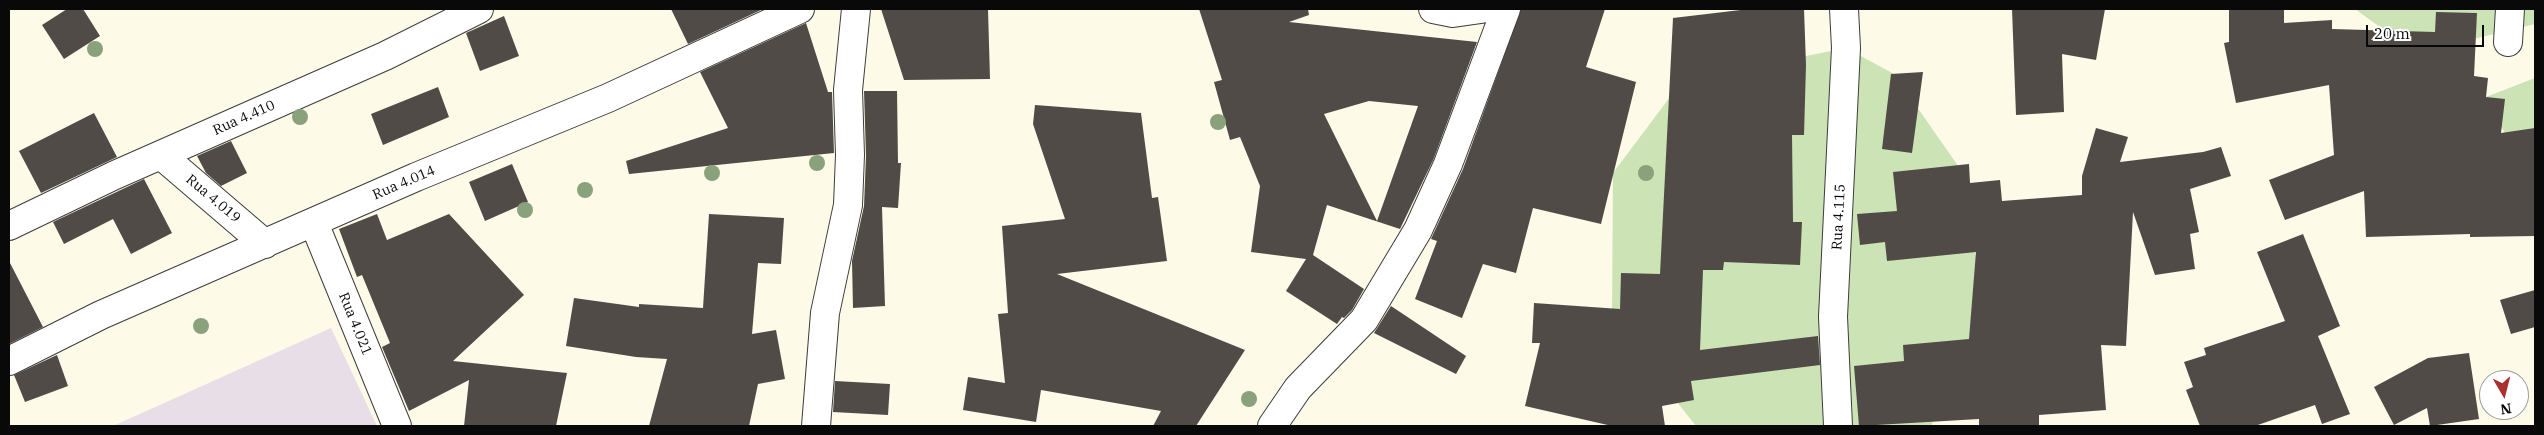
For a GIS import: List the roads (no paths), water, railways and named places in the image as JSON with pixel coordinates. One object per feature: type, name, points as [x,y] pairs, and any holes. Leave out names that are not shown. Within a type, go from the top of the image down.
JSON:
[{"type":"street","name":"Rua 4.410","points":[[9,226],[161,155],[385,56],[479,9]]},
{"type":"street","name":"Rua 4.014","points":[[9,361],[101,315],[314,222],[608,98],[800,9]]},
{"type":"street","points":[[816,426],[824,313],[848,205],[850,155],[848,90],[856,9]]},
{"type":"street","points":[[1433,9],[1453,13],[1481,9]]},
{"type":"street","points":[[1272,426],[1298,388],[1364,320],[1418,230],[1448,164],[1506,9]]},
{"type":"street","name":"Rua 4.115","points":[[1838,426],[1834,317],[1846,48],[1844,9]]},
{"type":"street","points":[[2508,42],[2510,9]]},
{"type":"street","name":"Rua 4.019","points":[[161,155],[265,244]]},
{"type":"street","name":"Rua 4.021","points":[[314,222],[397,426]]}]
